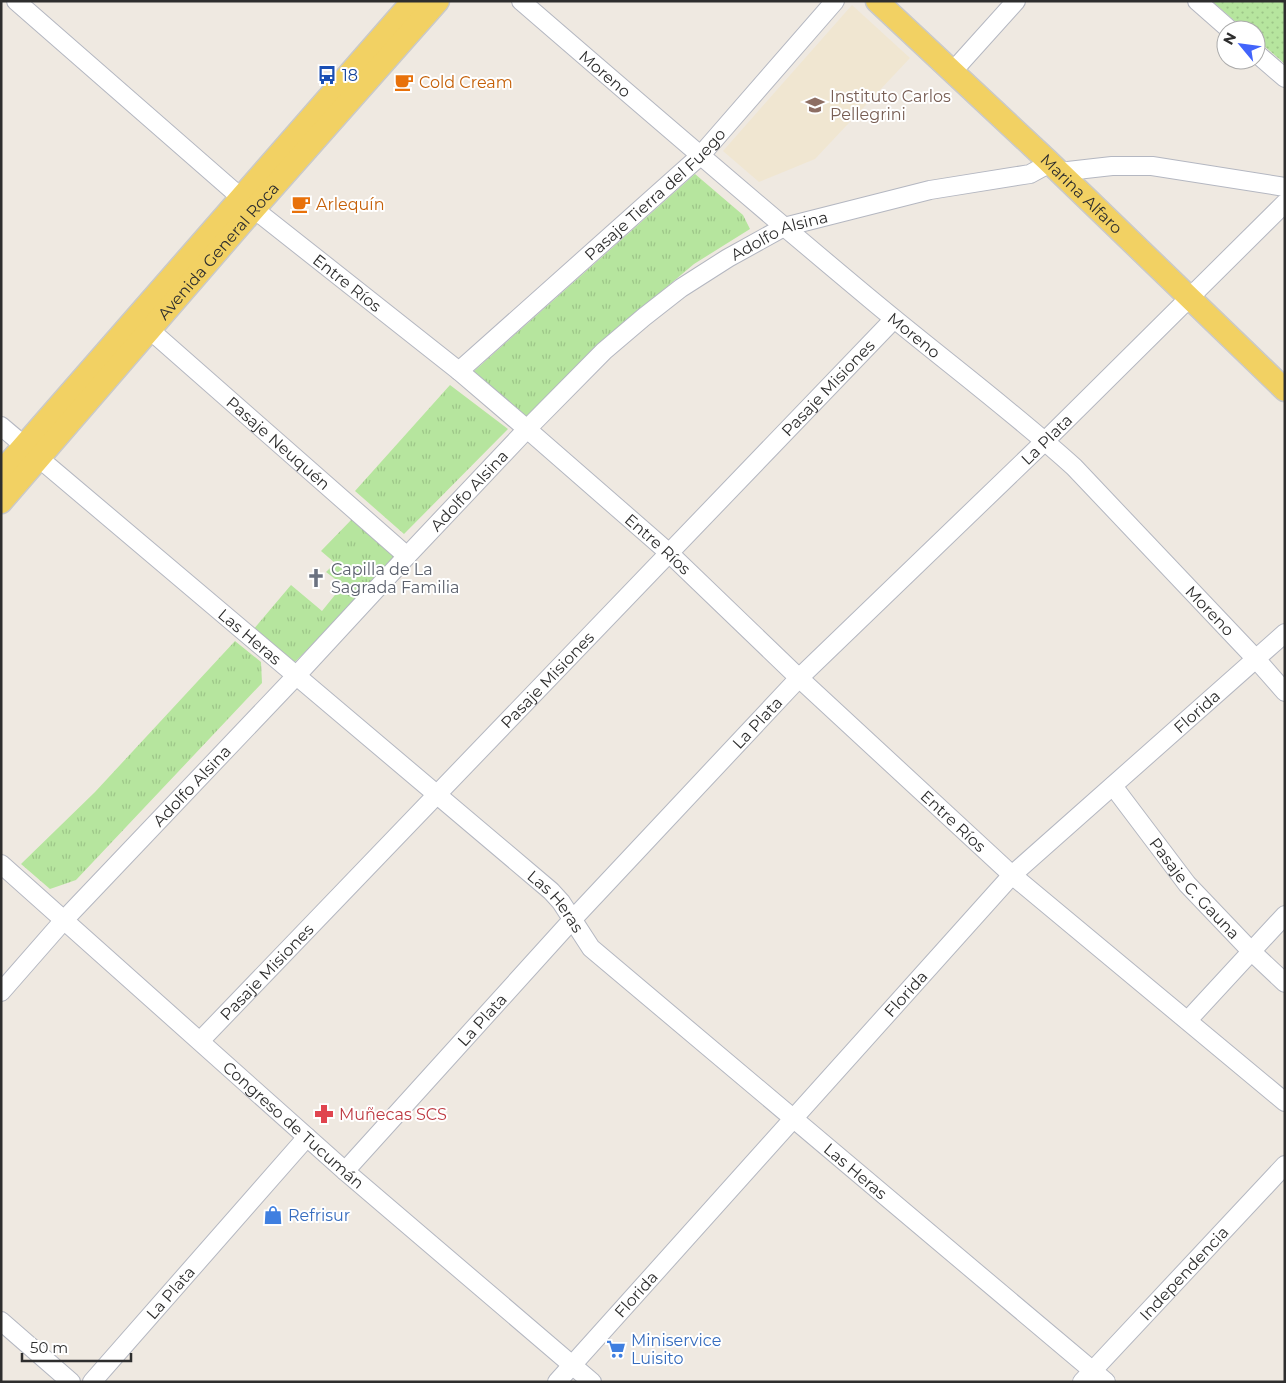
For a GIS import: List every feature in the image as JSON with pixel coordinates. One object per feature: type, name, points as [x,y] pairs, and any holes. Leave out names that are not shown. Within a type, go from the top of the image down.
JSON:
[{"type":"main road","name":"Avenida General Roca","points":[[1,502],[32,452],[247,203],[413,1]]},
{"type":"main road","name":"Avenida General Roca","points":[[1,472],[32,452],[150,330],[247,203],[438,1]]},
{"type":"main road","name":"Marina Alfaro","points":[[877,1],[1053,166],[1285,390]]},
{"type":"street","name":"Entre Ríos","points":[[16,1],[247,203],[459,371],[528,430],[668,552],[800,678],[1012,875],[1285,1102]]},
{"type":"street","name":"Moreno","points":[[521,1],[784,228],[1045,441],[1074,467],[1285,692]]},
{"type":"street","name":"Pasaje Tierra del Fuego","points":[[459,371],[700,156],[835,1]]},
{"type":"street","points":[[953,72],[1016,1]]},
{"type":"street","points":[[1197,1],[1219,20]]},
{"type":"street","points":[[1266,62],[1285,78]]},
{"type":"street","points":[[1053,166],[1152,166],[1285,187]]},
{"type":"street","name":"Adolfo Alsina","points":[[1,992],[64,920],[296,676],[407,556],[604,351],[644,317],[681,288],[728,258],[784,228],[930,190],[1030,174],[1041,168],[1053,166]]},
{"type":"street","name":"La Plata","points":[[345,1171],[572,920],[800,678],[1045,441],[1285,204]]},
{"type":"street","name":"Pasaje Misiones","points":[[200,1041],[894,319]]},
{"type":"street","name":"Pasaje Neuquén","points":[[150,330],[407,556]]},
{"type":"street","name":"Las Heras","points":[[1,426],[551,891],[561,902],[591,948],[794,1119],[1094,1378]]},
{"type":"street","name":"Florida","points":[[557,1382],[1012,875],[1285,633]]},
{"type":"street","name":"Pasaje C. Gauna","points":[[1113,786],[1187,884],[1251,951],[1285,982]]},
{"type":"street","name":"Congreso de Tucumán","points":[[1,864],[345,1171],[592,1382]]},
{"type":"street","points":[[1188,1020],[1285,915]]},
{"type":"street","name":"La Plata","points":[[92,1382],[307,1137]]},
{"type":"street","name":"Independencia","points":[[1094,1378],[1285,1165]]},
{"type":"street","points":[[1,1321],[71,1382]]},
{"type":"shaded area","name":"Instituto Carlos Pellegrini","points":[[852,5],[910,58],[815,159],[759,182],[723,151]]},
{"type":"green space","points":[[1212,1],[1285,1],[1285,64],[1266,48],[1266,20],[1234,20]]},
{"type":"green space","points":[[695,174],[743,215],[750,229],[694,264],[612,333],[525,418],[472,373]]},
{"type":"green space","points":[[450,385],[508,429],[404,534],[355,491]]},
{"type":"green space","points":[[354,517],[399,556],[293,664],[253,630],[291,585],[322,611],[343,585],[326,572],[335,563],[321,551]]},
{"type":"green space","points":[[235,641],[261,662],[262,683],[76,880],[50,889],[21,864],[95,792]]},
{"type":"place","name":"18","points":[[327,75]]},
{"type":"place","name":"Cold Cream","points":[[404,82]]},
{"type":"place","name":"Instituto Carlos Pellegrini","points":[[815,105]]},
{"type":"place","name":"Arlequín","points":[[301,204]]},
{"type":"place","name":"Capilla de La Sagrada Familia","points":[[316,578]]},
{"type":"place","name":"Muñecas SCS","points":[[324,1114]]},
{"type":"place","name":"Refrisur","points":[[273,1215]]},
{"type":"place","name":"Miniservice Luisito","points":[[616,1349]]}]
